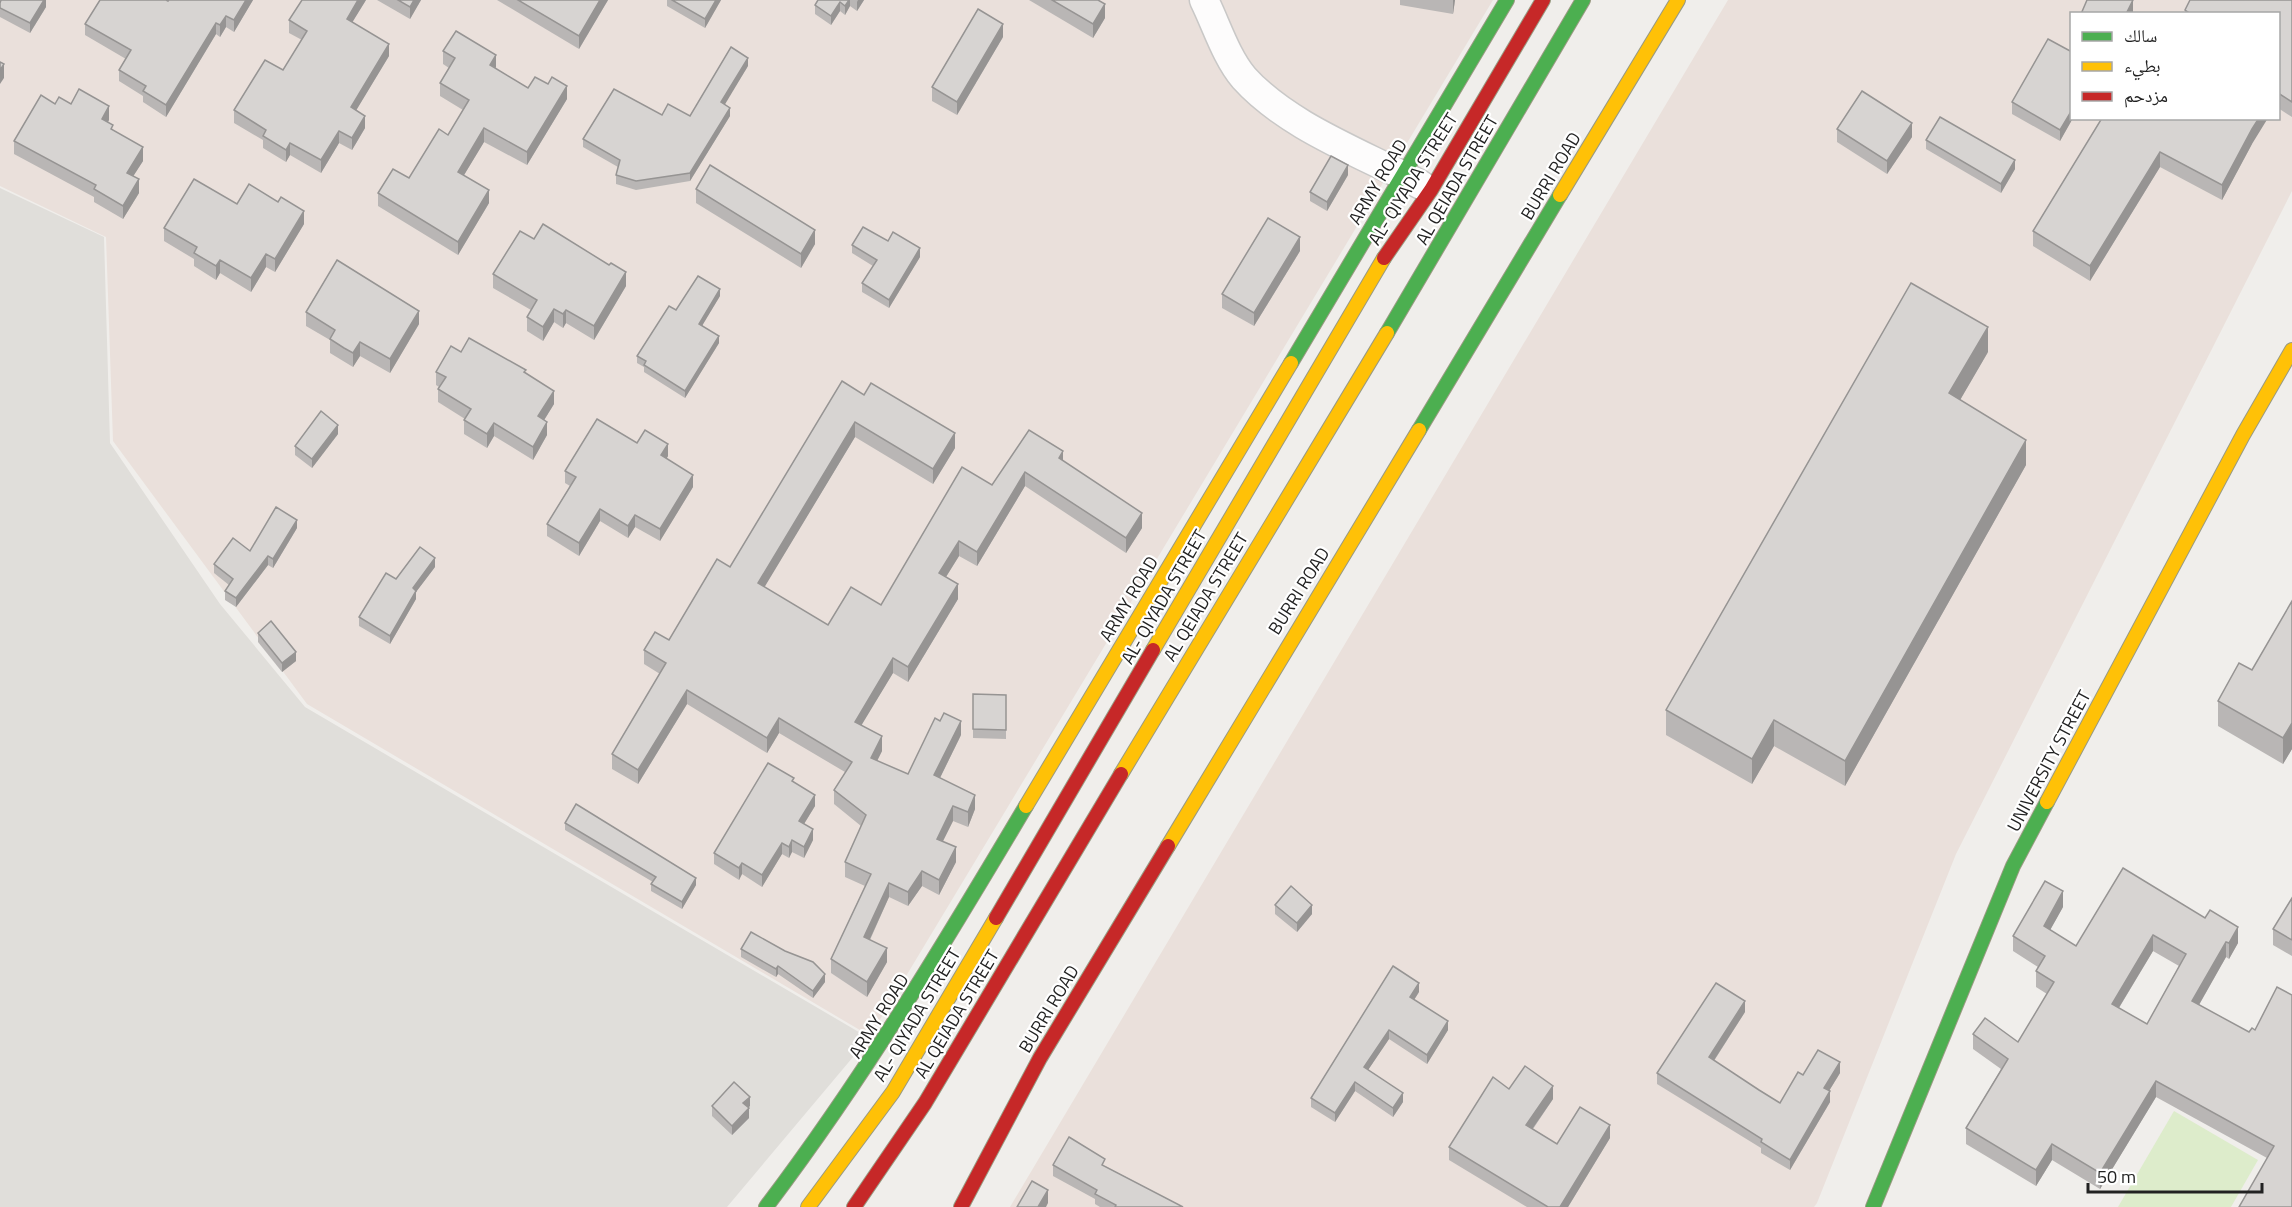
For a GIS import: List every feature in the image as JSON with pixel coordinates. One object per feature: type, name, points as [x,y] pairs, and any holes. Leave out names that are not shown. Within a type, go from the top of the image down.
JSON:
[{"type":"main road","name":"ARMY ROAD","points":[[766,1207],[826,1128],[910,1001],[1507,0]]},
{"type":"main road","name":"AL- QIYADA STREET","points":[[808,1207],[893,1092],[1382,261],[1431,190],[1543,0]]},
{"type":"main road","name":"AL QEIADA STREET","points":[[854,1207],[925,1103],[1246,565],[1426,270],[1582,0]]},
{"type":"main road","name":"BURRI ROAD","points":[[961,1207],[1040,1058],[1678,0]]},
{"type":"main road","name":"UNIVERSITY STREET","points":[[1873,1207],[2013,866],[2243,435],[2292,350]]},
{"type":"street","points":[[1204,0],[1243,77],[1262,94],[1286,112],[1431,190]]},
{"type":"shaded area","points":[[0,0],[1493,0],[870,1036],[307,704],[113,441],[106,237],[0,186]]},
{"type":"shaded area","points":[[1728,0],[2292,0],[2292,191],[1956,854],[1814,1207],[1010,1207]]},
{"type":"shaded area","points":[[0,188],[104,237],[110,443],[220,604],[305,707],[869,1038],[727,1207],[0,1207]]},
{"type":"green space","points":[[2174,1111],[2258,1160],[2231,1207],[2118,1207]]},
{"type":"building","points":[[1,0],[44,0],[30,23],[0,8]]},
{"type":"building","points":[[100,0],[246,0],[234,20],[226,16],[220,25],[216,23],[166,105],[143,91],[146,86],[119,70],[131,50],[85,24]]},
{"type":"building","points":[[302,0],[358,0],[347,19],[389,44],[351,107],[365,116],[352,138],[339,131],[321,160],[290,143],[286,150],[263,136],[266,130],[234,110],[265,60],[283,70],[307,31],[289,20]]},
{"type":"building","points":[[398,0],[414,0],[410,7]]},
{"type":"building","points":[[518,0],[600,0],[579,36]]},
{"type":"building","points":[[672,0],[716,0],[705,19]]},
{"type":"building","points":[[818,0],[849,0],[845,6],[840,2],[831,16],[815,5]]},
{"type":"building","points":[[1052,0],[1098,0],[1105,4],[1093,24]]},
{"type":"building","points":[[2087,0],[2133,0],[2127,12],[2082,12]]},
{"type":"building","points":[[2190,0],[2292,0],[2292,102],[2280,94],[2280,12],[2188,12],[2185,10]]},
{"type":"building","points":[[978,9],[1003,24],[957,102],[932,87]]},
{"type":"building","points":[[456,31],[496,55],[490,65],[528,88],[535,77],[548,84],[552,77],[567,86],[527,152],[484,128],[458,172],[489,190],[458,242],[378,193],[393,169],[409,178],[439,129],[448,135],[469,100],[440,83],[455,58],[443,51]]},
{"type":"building","points":[[2048,39],[2070,51],[2070,113],[2060,130],[2012,102]]},
{"type":"building","points":[[731,47],[748,58],[721,102],[730,108],[690,173],[636,181],[616,175],[620,160],[583,139],[614,89],[662,115],[668,104],[690,116]]},
{"type":"building","points":[[79,89],[109,106],[102,119],[113,125],[111,129],[143,147],[127,173],[139,179],[123,206],[94,189],[96,185],[14,141],[41,95],[55,104],[59,97],[71,104]]},
{"type":"building","points":[[1862,91],[1912,123],[1887,161],[1837,129]]},
{"type":"building","points":[[1940,117],[2015,160],[2001,184],[1926,140]]},
{"type":"building","points":[[2101,120],[2258,120],[2222,185],[2160,152],[2090,266],[2033,231]]},
{"type":"building","points":[[1331,156],[1348,165],[1327,202],[1310,192]]},
{"type":"building","points":[[710,165],[815,230],[801,254],[696,189]]},
{"type":"building","points":[[194,179],[237,204],[249,184],[278,202],[281,197],[304,211],[275,259],[266,254],[251,278],[220,260],[216,266],[194,253],[197,247],[164,228]]},
{"type":"building","points":[[1268,218],[1300,237],[1254,313],[1222,294]]},
{"type":"building","points":[[543,224],[609,265],[611,263],[626,272],[594,326],[566,310],[563,314],[554,309],[543,327],[527,317],[537,300],[493,274],[520,231],[534,239]]},
{"type":"building","points":[[863,227],[888,241],[893,232],[920,248],[889,300],[862,283],[877,260],[852,245]]},
{"type":"building","points":[[337,260],[419,311],[390,359],[360,342],[353,353],[344,348],[330,339],[335,330],[306,312]]},
{"type":"building","points":[[698,276],[720,289],[699,324],[719,336],[685,391],[644,365],[646,361],[637,356],[669,306],[676,310]]},
{"type":"building","points":[[1911,283],[1988,327],[1949,393],[2026,440],[1845,761],[1774,720],[1752,759],[1666,710]]},
{"type":"building","points":[[469,338],[526,370],[524,372],[554,391],[538,416],[547,422],[533,447],[494,423],[487,434],[464,420],[471,409],[438,389],[446,377],[436,372],[451,346],[461,352]]},
{"type":"building","points":[[842,381],[864,395],[871,383],[955,433],[933,469],[855,422],[758,583],[828,625],[851,587],[881,605],[962,467],[992,485],[1029,430],[1063,451],[1059,458],[1142,513],[1126,538],[1025,472],[977,552],[959,541],[939,573],[958,584],[908,667],[893,658],[855,722],[882,736],[871,758],[908,774],[935,718],[940,721],[944,713],[961,721],[934,775],[975,795],[968,812],[953,806],[937,839],[956,847],[939,880],[922,871],[908,892],[889,883],[864,937],[887,948],[867,982],[831,959],[871,874],[845,862],[866,815],[834,790],[852,762],[779,718],[767,738],[687,690],[638,770],[612,754],[666,663],[644,650],[655,632],[669,640],[717,559],[730,567]]},
{"type":"building","points":[[321,411],[338,425],[312,459],[295,446]]},
{"type":"building","points":[[597,419],[637,443],[645,430],[668,444],[661,455],[693,475],[660,529],[635,515],[628,526],[600,509],[579,543],[547,524],[576,477],[565,471]]},
{"type":"building","points":[[276,507],[297,520],[273,559],[268,556],[236,598],[225,591],[233,579],[214,564],[233,538],[250,551]]},
{"type":"building","points":[[420,547],[435,558],[413,588],[416,591],[390,636],[359,617],[386,573],[396,579]]},
{"type":"building","points":[[2292,601],[2292,723],[2283,738],[2218,701],[2239,663],[2252,670]]},
{"type":"building","points":[[271,621],[296,652],[282,663],[258,633]]},
{"type":"building","points":[[973,694],[1006,695],[1006,730],[973,729]]},
{"type":"building","points":[[768,763],[794,778],[792,781],[815,795],[799,821],[813,829],[804,847],[792,840],[789,847],[782,843],[762,875],[742,863],[739,868],[714,853]]},
{"type":"building","points":[[576,804],[696,878],[682,902],[651,884],[656,877],[565,823]]},
{"type":"building","points":[[2123,868],[2205,918],[2210,910],[2238,927],[2229,943],[2226,942],[2192,1001],[2249,1032],[2252,1028],[2255,1030],[2277,987],[2292,995],[2292,1207],[2239,1207],[2274,1146],[2156,1081],[2100,1173],[2052,1144],[2036,1170],[1966,1128],[2008,1059],[1973,1034],[1985,1018],[2018,1042],[2054,982],[2036,971],[2045,956],[2013,936],[2045,881],[2063,891],[2044,926],[2076,946]],"holes":[[[2153,935],[2186,954],[2147,1024],[2112,1004]]]},
{"type":"building","points":[[1291,886],[1312,905],[1297,923],[1275,905]]},
{"type":"building","points":[[2292,898],[2292,940],[2273,929]]},
{"type":"building","points":[[751,932],[785,951],[813,962],[825,974],[813,991],[778,966],[776,969],[741,949]]},
{"type":"building","points":[[1393,966],[1419,983],[1410,997],[1448,1021],[1427,1055],[1389,1030],[1364,1067],[1403,1093],[1393,1108],[1355,1082],[1335,1113],[1311,1098]]},
{"type":"building","points":[[1716,983],[1745,1001],[1709,1057],[1759,1090],[1780,1103],[1798,1072],[1803,1075],[1818,1050],[1840,1062],[1824,1088],[1830,1091],[1790,1160],[1761,1142],[1762,1139],[1657,1073]]},
{"type":"building","points":[[1525,1066],[1553,1086],[1526,1125],[1557,1144],[1580,1107],[1610,1125],[1560,1207],[1548,1207],[1449,1147],[1493,1077],[1509,1089]]},
{"type":"building","points":[[734,1082],[750,1097],[743,1103],[749,1108],[732,1126],[712,1106]]},
{"type":"building","points":[[1069,1137],[1105,1159],[1102,1165],[1183,1207],[1115,1207],[1116,1205],[1095,1194],[1097,1190],[1053,1165]]},
{"type":"building","points":[[1032,1181],[1048,1190],[1038,1207],[1017,1207]]},
{"type":"traffic: fast","points":[[1291,363],[1507,0]]},
{"type":"traffic: fast","points":[[1387,333],[1583,0]]},
{"type":"traffic: fast","points":[[1419,430],[1560,195]]},
{"type":"traffic: fast","points":[[1873,1207],[2013,866],[2047,802]]},
{"type":"traffic: fast","points":[[766,1207],[802,1159],[869,1060],[933,960],[1026,806]]},
{"type":"traffic: slow","points":[[1560,195],[1678,0]]},
{"type":"traffic: slow","points":[[1153,650],[1384,258]]},
{"type":"traffic: slow","points":[[1121,774],[1387,333]]},
{"type":"traffic: slow","points":[[2047,802],[2243,435],[2292,350]]},
{"type":"traffic: slow","points":[[1026,806],[1291,363]]},
{"type":"traffic: slow","points":[[1168,846],[1419,430]]},
{"type":"traffic: slow","points":[[808,1207],[893,1092],[996,918]]},
{"type":"traffic: jam","points":[[1384,258],[1431,190],[1543,0]]},
{"type":"traffic: jam","points":[[996,918],[1153,650]]},
{"type":"traffic: jam","points":[[854,1207],[925,1103],[1121,774]]},
{"type":"traffic: jam","points":[[961,1207],[1040,1058],[1168,846]]}]
